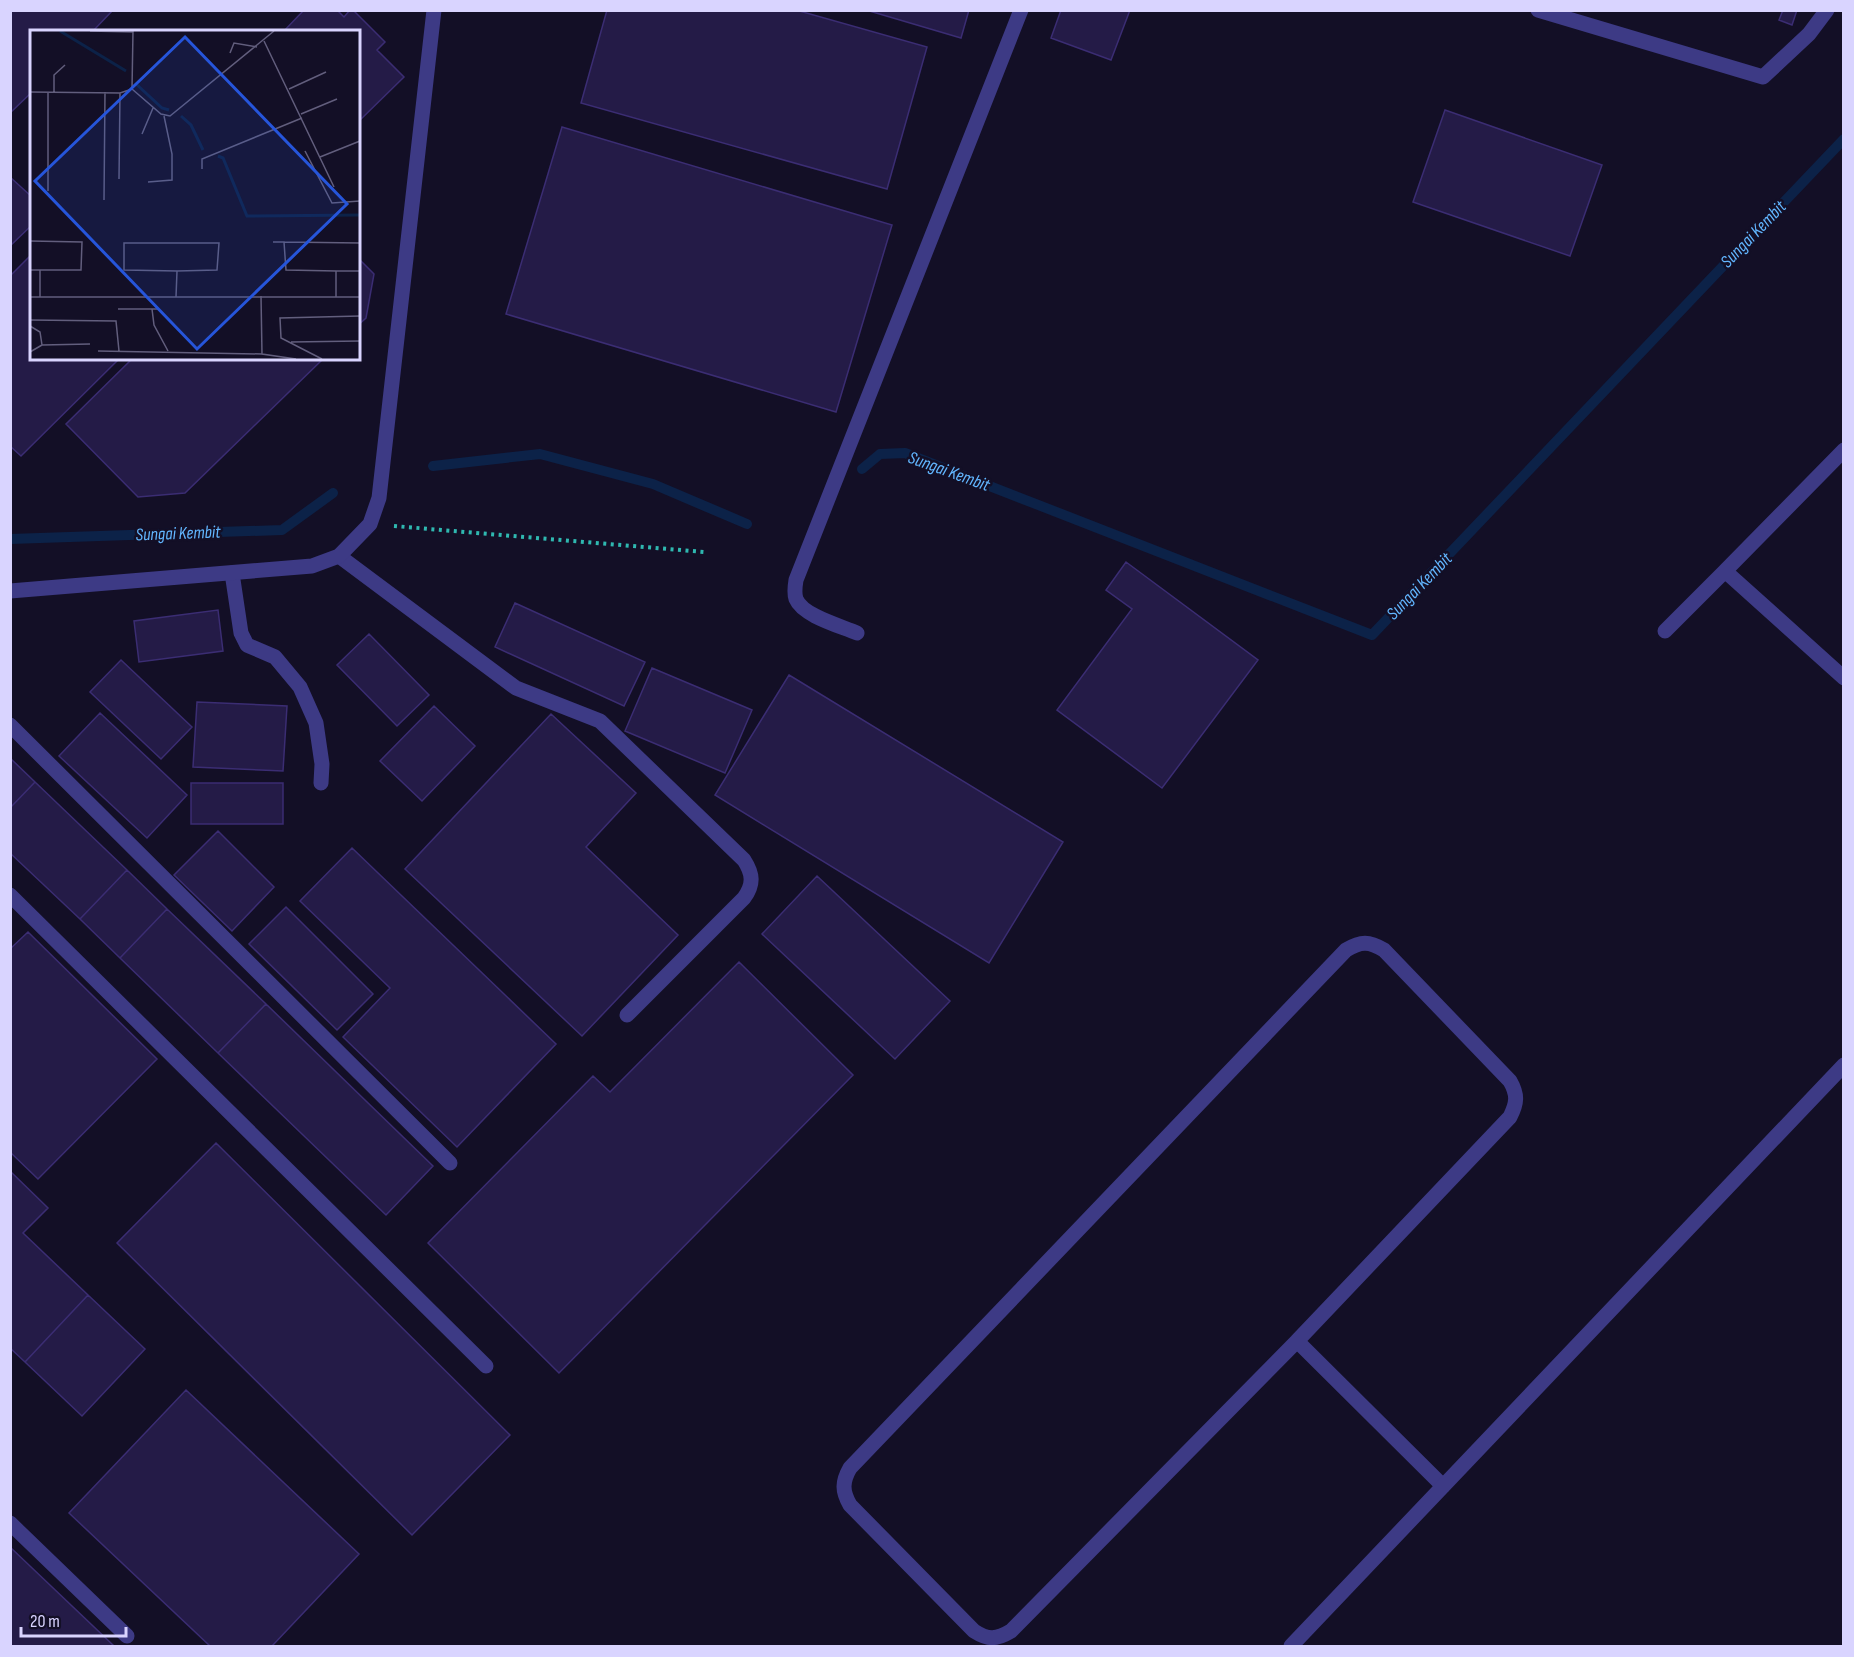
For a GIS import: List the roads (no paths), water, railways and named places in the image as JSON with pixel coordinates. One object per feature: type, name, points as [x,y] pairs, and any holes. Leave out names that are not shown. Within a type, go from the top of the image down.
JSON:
[{"type":"street","points":[[10,591],[312,566],[339,556],[370,524],[380,498],[434,10]]},
{"type":"street","points":[[858,633],[810,614],[802,608],[796,600],[796,580],[1021,10]]},
{"type":"street","points":[[1538,10],[1763,76],[1809,34],[1827,10]]},
{"type":"street","points":[[1665,631],[1844,450]]},
{"type":"street","points":[[339,556],[516,688],[600,721],[744,860],[750,869],[752,879],[750,890],[744,898],[627,1015]]},
{"type":"street","points":[[1725,571],[1844,678]]},
{"type":"street","points":[[232,573],[241,633],[247,645],[275,657],[300,687],[316,723],[322,765],[321,783]]},
{"type":"street","points":[[10,725],[450,1163]]},
{"type":"street","points":[[10,895],[486,1366]]},
{"type":"street","points":[[1358,942],[1372,943],[1384,950],[1510,1081],[1516,1092],[1516,1105],[1510,1117],[1297,1341],[1011,1631],[999,1638],[985,1638],[974,1631],[850,1505],[843,1494],[843,1480],[850,1468],[1338,958],[1358,942]]},
{"type":"street","points":[[1291,1647],[1844,1065]]},
{"type":"street","points":[[1297,1341],[1443,1486]]},
{"type":"street","points":[[10,1523],[127,1636]]},
{"type":"waterway","name":"Sungai Kembit","points":[[862,469],[880,454],[905,453],[1372,635],[1844,139]]},
{"type":"waterway","name":"Sungai Kembit","points":[[433,466],[540,454],[653,484],[747,524]]},
{"type":"waterway","name":"Sungai Kembit","points":[[10,539],[282,530],[333,493]]}]
